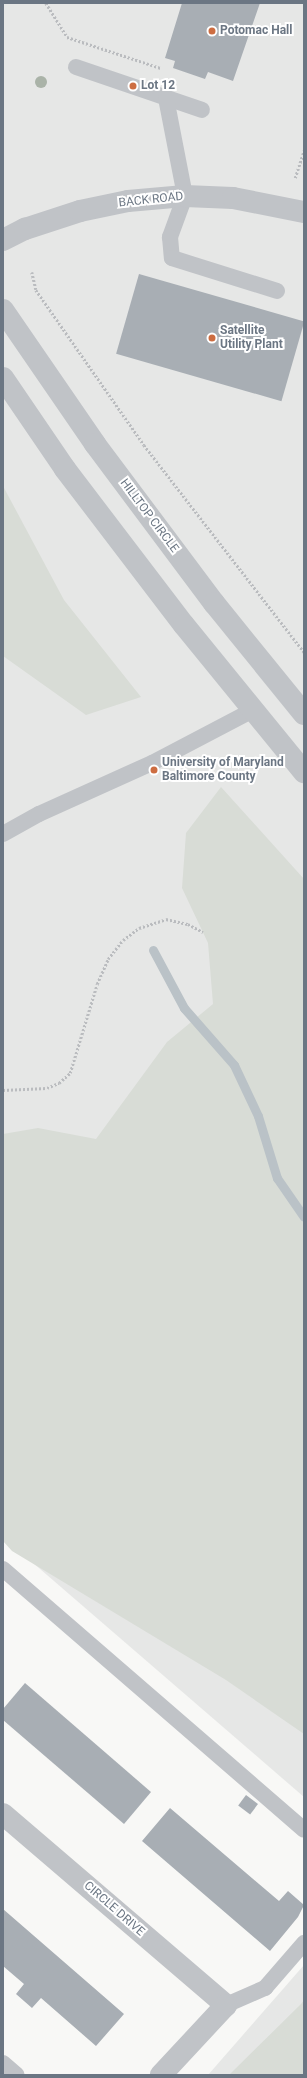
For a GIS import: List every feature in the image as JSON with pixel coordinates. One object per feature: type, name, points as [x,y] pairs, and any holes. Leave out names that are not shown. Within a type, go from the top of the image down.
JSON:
[{"type":"street","name":"BACK ROAD","points":[[3,240],[25,229],[80,212],[128,201],[185,196],[233,198],[304,212]]},
{"type":"street","name":"HILLTOP CIRCLE","points":[[3,310],[95,444],[214,602],[304,714]]},
{"type":"street","points":[[3,378],[70,475],[184,624],[304,772]]},
{"type":"street","name":"CIRCLE DRIVE","points":[[3,1814],[226,2005]]},
{"type":"street","points":[[161,2075],[226,2005]]},
{"type":"lane","points":[[76,67],[202,110]]},
{"type":"lane","points":[[166,98],[185,196],[170,237],[172,258],[277,291]]},
{"type":"lane","points":[[3,834],[39,814],[152,763],[253,710]]},
{"type":"lane","points":[[3,1569],[304,1830]]},
{"type":"lane","points":[[226,2005],[265,1988],[304,1943]]},
{"type":"lane","points":[[3,2063],[17,2075]]},
{"type":"path","points":[[46,3],[67,37],[161,68]]},
{"type":"path","points":[[295,178],[304,150]]},
{"type":"path","points":[[32,272],[36,290],[144,445],[304,652]]},
{"type":"path","points":[[3,1090],[46,1088],[59,1083],[70,1073],[86,1013],[108,959],[123,940],[139,928],[166,919],[188,924],[203,932]]},
{"type":"shaded area","name":"University of Maryland Baltimore County","points":[[3,3],[304,3],[304,1797],[3,1537]]},
{"type":"shaded area","points":[[3,486],[64,600],[141,697],[86,715],[3,656]]},
{"type":"shaded area","points":[[221,787],[304,879],[304,1734],[226,1680],[12,1551],[3,1541],[3,1134],[38,1128],[96,1139],[167,1042],[213,1004],[208,943],[182,888],[186,833]]},
{"type":"shaded area","points":[[304,1965],[304,2075],[208,2075]]},
{"type":"shaded area","points":[[304,2000],[304,2075],[229,2075],[301,2004]]},
{"type":"building","name":"Potomac Hall","points":[[182,3],[260,3],[233,81],[208,72],[205,79],[173,68],[175,61],[165,58]]},
{"type":"building","name":"Satellite Utility Plant","points":[[139,274],[304,321],[281,401],[116,354]]},
{"type":"building","points":[[25,1683],[151,1792],[124,1824],[3,1720],[3,1709]]},
{"type":"building","points":[[246,1795],[258,1804],[250,1814],[238,1805]]},
{"type":"building","points":[[170,1808],[279,1901],[288,1891],[304,1905],[298,1917],[270,1951],[142,1841]]},
{"type":"building","points":[[3,1909],[124,2014],[96,2046],[41,1998],[32,2008],[16,1994],[24,1984],[3,1966]]},
{"type":"waterway","points":[[153,950],[184,1008],[234,1065],[258,1116],[277,1178],[304,1217]]},
{"type":"place","name":"Potomac Hall","points":[[212,31]]},
{"type":"place","name":"Lot 12","points":[[133,86]]},
{"type":"place","name":"Satellite Utility Plant","points":[[212,338]]},
{"type":"place","name":"University of Maryland Baltimore County","points":[[154,770]]}]
